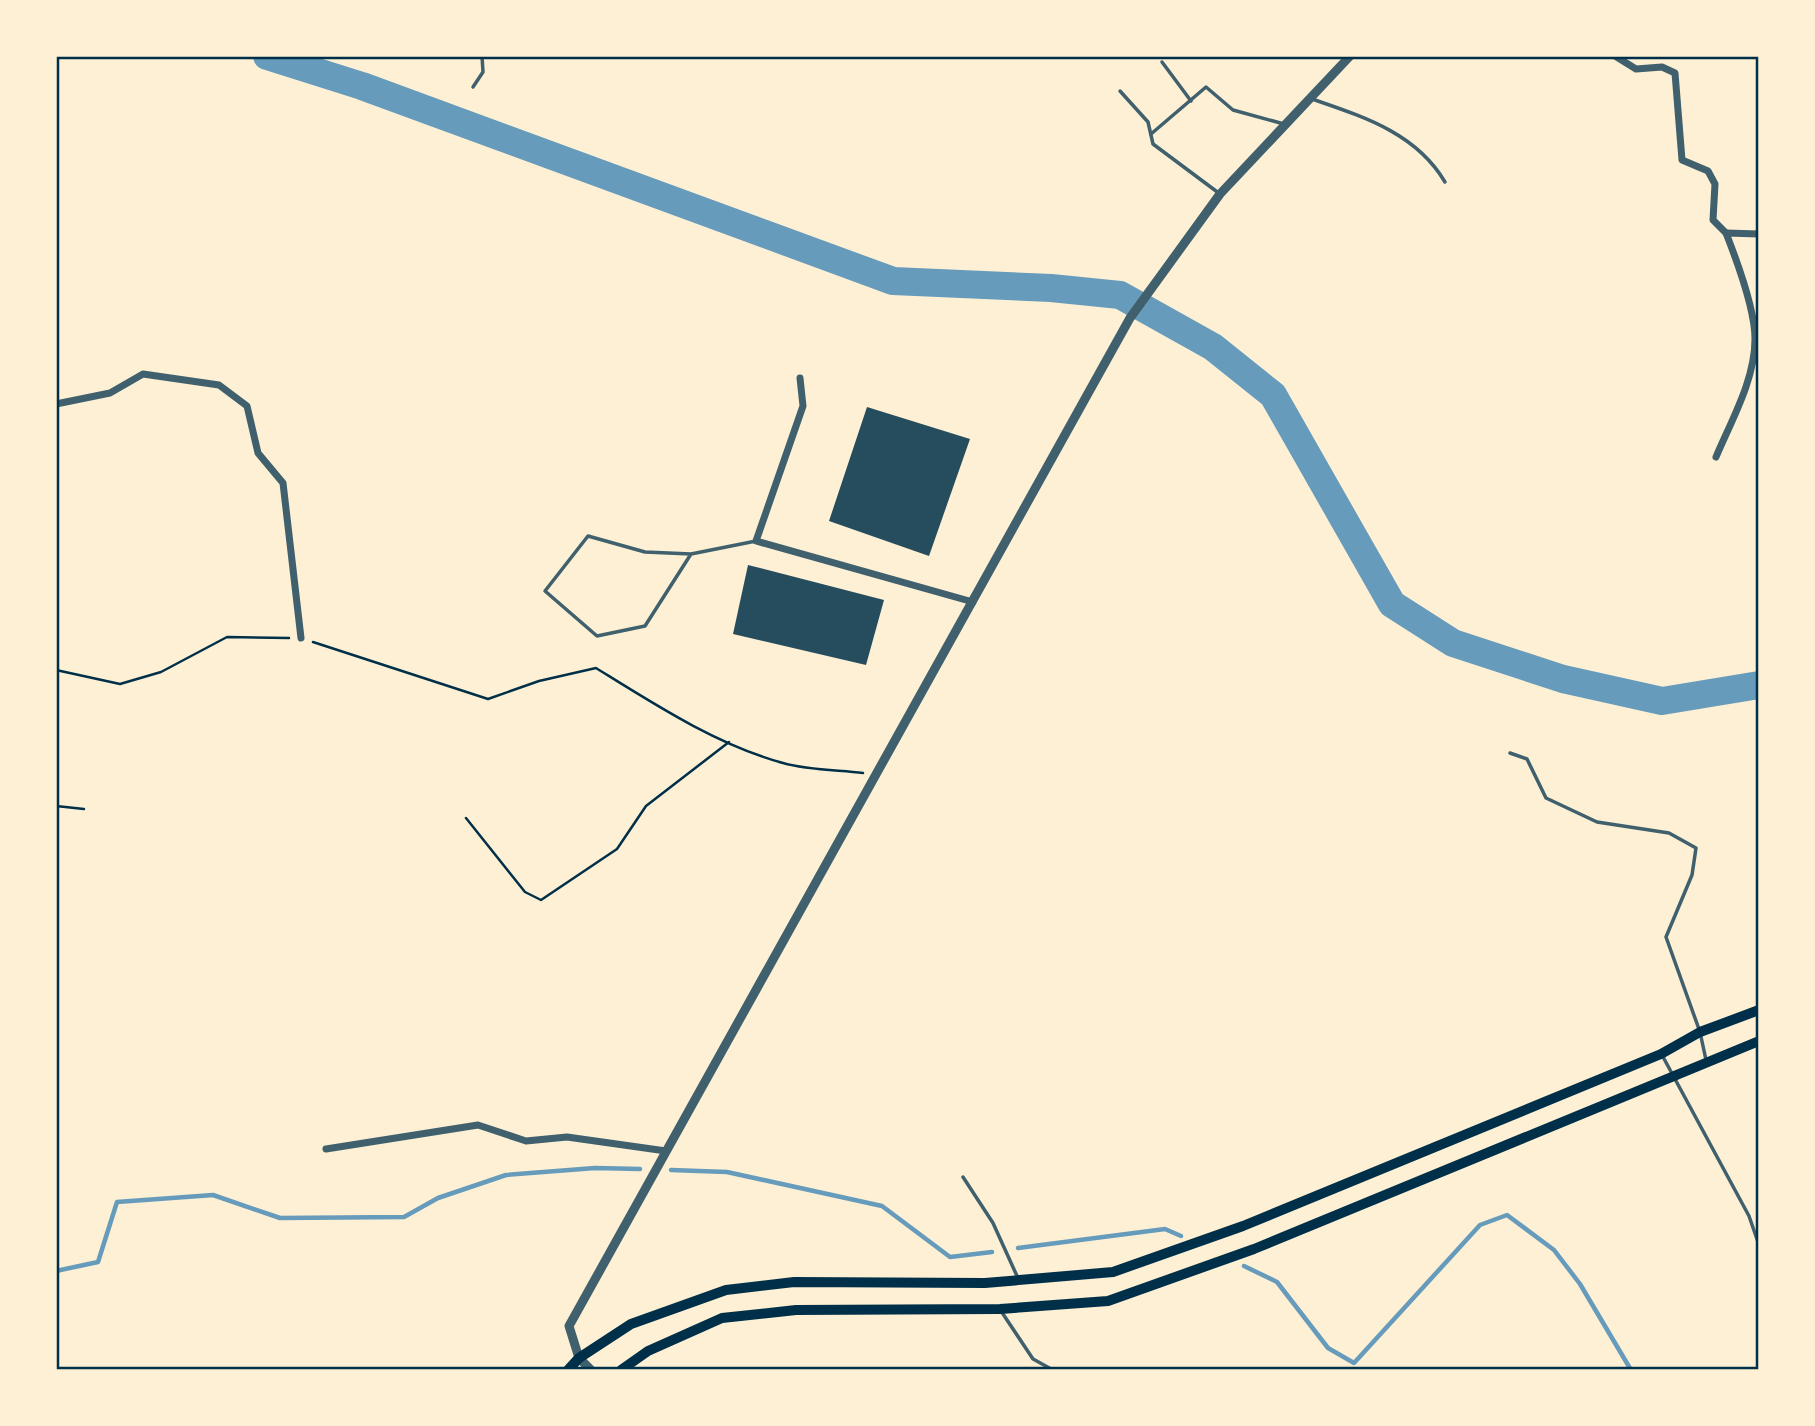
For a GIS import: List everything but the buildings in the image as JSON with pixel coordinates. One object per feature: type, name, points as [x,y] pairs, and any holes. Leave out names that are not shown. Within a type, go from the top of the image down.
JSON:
[{"type":"main road","points":[[568,1370],[579,1357],[631,1324],[726,1290],[794,1282],[985,1283],[1113,1272],[1175,1252],[1661,1054],[1700,1032],[1759,1010]]},
{"type":"main road","points":[[621,1370],[648,1351],[722,1318],[796,1310],[1000,1309],[1108,1301],[1254,1249],[1759,1041]]},
{"type":"street","points":[[591,1370],[579,1357],[569,1326],[1130,318],[1220,194],[1350,56]]},
{"type":"street","points":[[1615,56],[1636,69],[1662,67],[1675,73],[1682,160],[1708,171],[1715,184],[1713,220],[1726,233],[1740,268],[1755,338],[1745,388],[1716,457]]},
{"type":"street","points":[[1726,233],[1759,234]]},
{"type":"street","points":[[56,404],[110,393],[144,374],[219,385],[247,406],[258,453],[283,483],[301,638]]},
{"type":"street","points":[[800,378],[803,406],[755,541],[973,602]]},
{"type":"street","points":[[326,1149],[478,1125],[526,1141],[567,1137],[666,1151]]},
{"type":"lane","points":[[474,87],[483,72],[482,56]]},
{"type":"lane","points":[[1162,62],[1191,101]]},
{"type":"lane","points":[[1151,134],[1206,87],[1233,110],[1286,124]]},
{"type":"lane","points":[[1120,91],[1148,122],[1153,144],[1220,194]]},
{"type":"lane","points":[[1310,99],[1396,131],[1433,162],[1445,182]]},
{"type":"lane","points":[[691,554],[645,626],[597,636],[545,592],[588,536],[645,552],[691,554],[755,541]]},
{"type":"lane","points":[[1510,753],[1527,760],[1546,798],[1597,822],[1669,833],[1696,848],[1692,875],[1666,937],[1700,1032],[1706,1062]]},
{"type":"lane","points":[[1661,1054],[1749,1216],[1759,1245]]},
{"type":"lane","points":[[963,1177],[993,1223],[1018,1279]]},
{"type":"lane","points":[[1000,1309],[1033,1359],[1053,1370]]},
{"type":"path","points":[[56,670],[120,684],[161,672],[227,637],[301,638],[488,699],[539,681],[596,668],[654,705],[729,742],[783,763],[877,775]]},
{"type":"path","points":[[466,818],[525,892],[541,900],[617,849],[646,806],[729,742]]},
{"type":"path","points":[[56,806],[84,808]]},
{"type":"waterway","points":[[267,56],[362,86],[893,281],[1051,288],[1120,295],[1213,347],[1273,395],[1392,604],[1453,643],[1563,679],[1662,701],[1759,685]]},
{"type":"waterway","points":[[56,1271],[98,1262],[117,1202],[213,1195],[280,1218],[404,1217],[438,1198],[506,1175],[595,1168],[640,1169]]},
{"type":"waterway","points":[[671,1170],[727,1172],[882,1206],[950,1257],[992,1252]]},
{"type":"waterway","points":[[1244,1266],[1277,1282],[1328,1348],[1354,1363],[1480,1225],[1507,1215],[1554,1250],[1580,1284],[1631,1370]]},
{"type":"waterway","points":[[1018,1248],[1165,1229],[1181,1236]]}]
